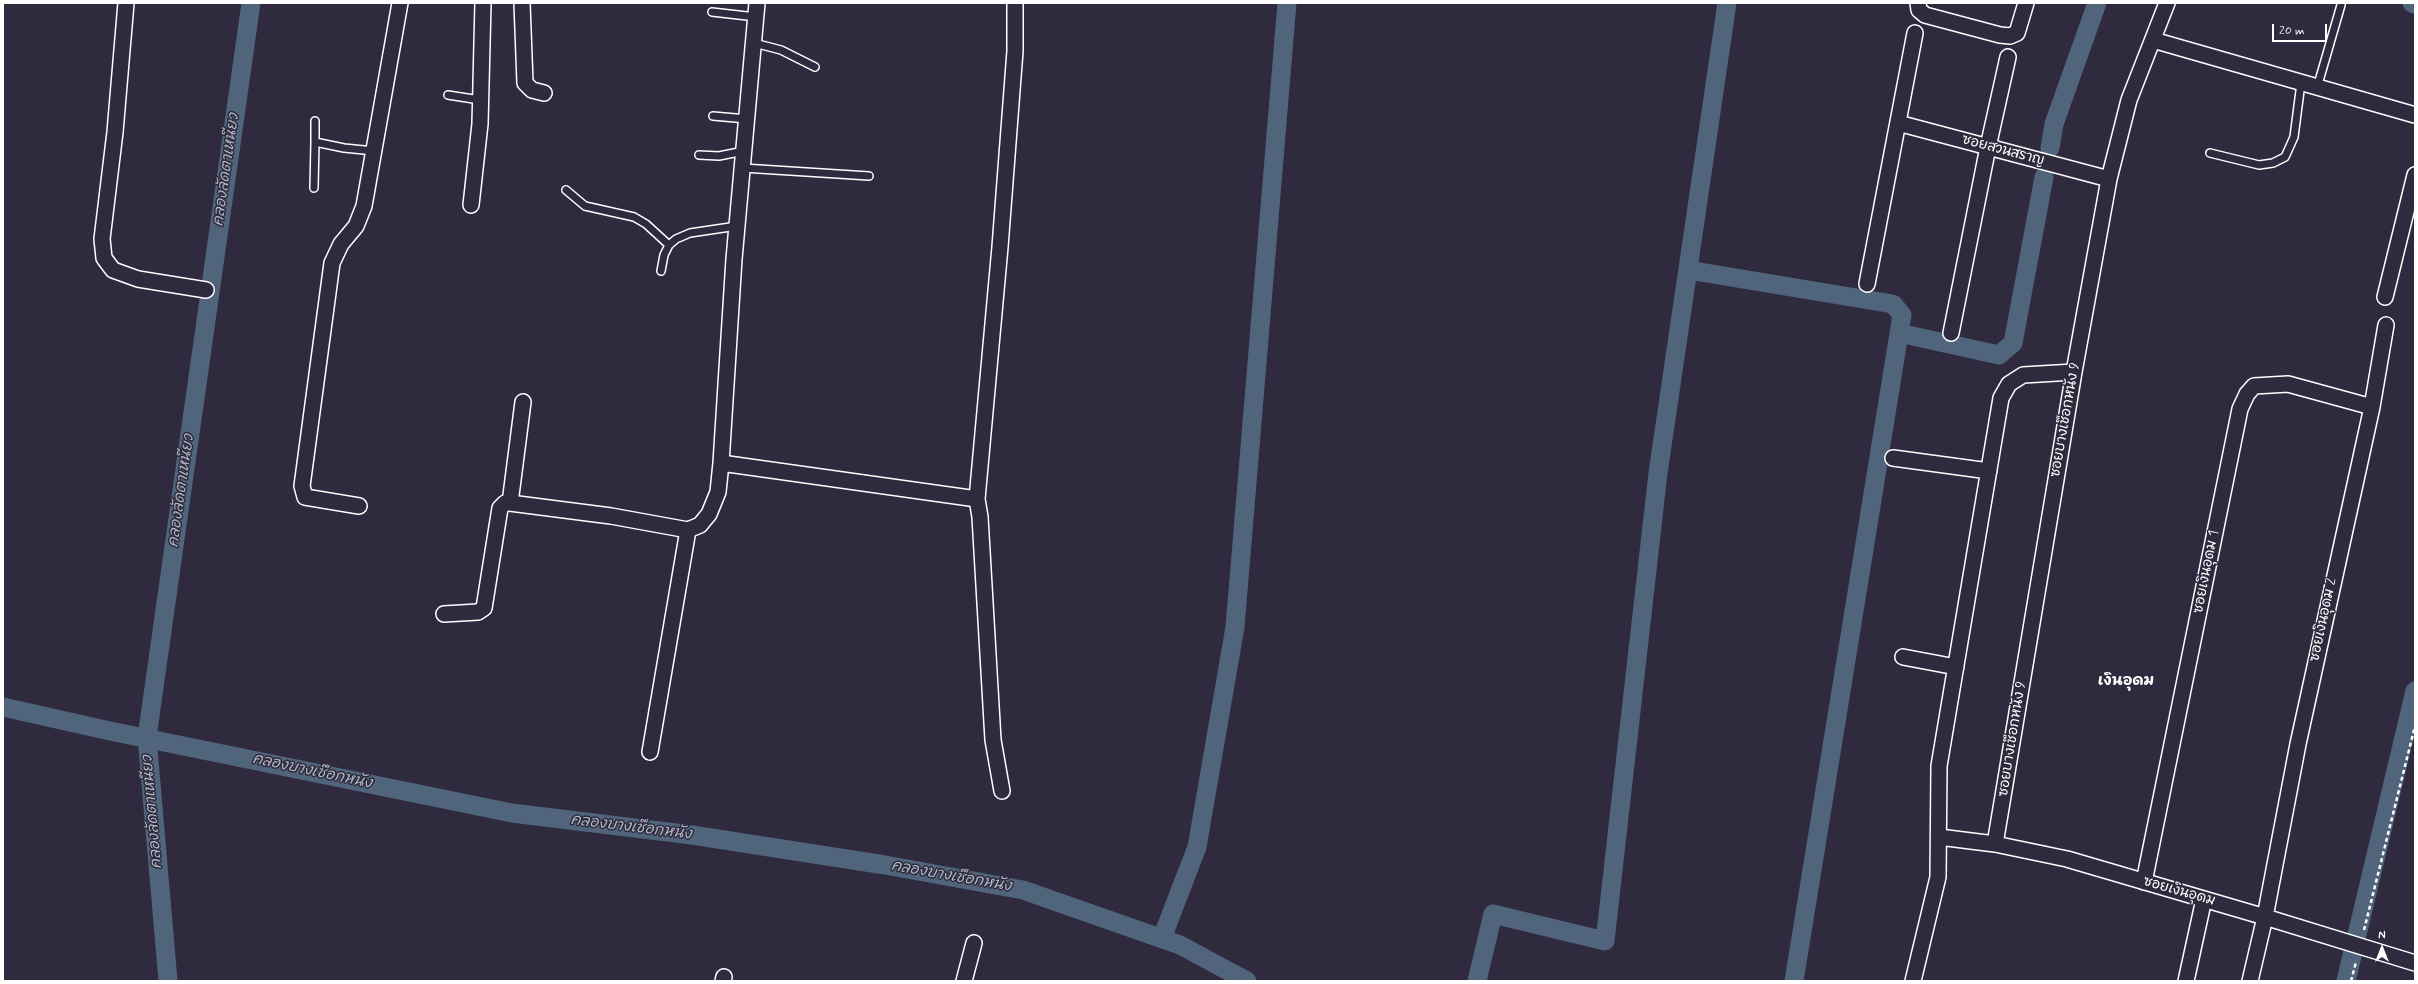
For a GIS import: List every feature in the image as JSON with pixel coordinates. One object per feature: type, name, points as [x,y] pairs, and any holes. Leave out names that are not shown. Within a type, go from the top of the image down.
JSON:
[{"type":"street","points":[[126,3],[115,132],[102,239],[104,258],[113,270],[138,279],[206,290]]},
{"type":"street","points":[[359,506],[305,497],[302,486],[332,263],[341,244],[356,226],[364,206],[400,3]]},
{"type":"street","points":[[471,205],[479,147],[483,3]]},
{"type":"street","points":[[522,3],[525,83],[532,90],[544,93]]},
{"type":"street","points":[[1002,791],[993,740],[980,517],[977,499],[1000,247],[1015,51],[1015,3]]},
{"type":"street","points":[[1918,3],[1919,10],[1925,15],[2000,35],[2010,36],[2017,33],[2026,3]]},
{"type":"street","name":"ซอยบางเชือกหนัง 9","points":[[1996,844],[2074,372],[2109,179],[2129,100],[2166,3]]},
{"type":"street","points":[[444,614],[478,612],[484,608],[500,508],[505,502],[611,516],[688,530],[700,525],[710,514],[718,492],[721,463],[737,226],[757,10]]},
{"type":"street","points":[[1867,284],[1916,33]]},
{"type":"street","points":[[2153,40],[2415,115]]},
{"type":"street","points":[[1952,332],[1988,147],[2008,57]]},
{"type":"street","name":"ซอยสวนสราญ","points":[[1898,123],[2109,179]]},
{"type":"street","points":[[2385,297],[2415,175]]},
{"type":"street","name":"ซอยเงินอุดม 2","points":[[2250,981],[2265,917],[2298,744],[2372,407],[2386,325]]},
{"type":"street","points":[[1913,981],[1936,889],[1939,837],[1937,788],[1938,766],[2001,398],[2009,384],[2023,375],[2074,372]]},
{"type":"street","name":"ซอยเงินอุดม 1","points":[[2144,882],[2240,409],[2247,394],[2254,386],[2288,384],[2372,407]]},
{"type":"street","points":[[510,503],[523,402]]},
{"type":"street","points":[[1893,458],[1989,471]]},
{"type":"street","points":[[721,463],[977,499]]},
{"type":"street","points":[[650,752],[688,530]]},
{"type":"street","points":[[1903,658],[1956,667]]},
{"type":"street","name":"ซอยเงินอุดม","points":[[1939,837],[1996,844],[2067,859],[2415,963]]},
{"type":"street","points":[[2186,981],[2204,899]]},
{"type":"street","points":[[964,981],[974,943]]},
{"type":"lane","points":[[2317,88],[2341,5]]},
{"type":"lane","points":[[712,12],[757,10]]},
{"type":"lane","points":[[754,43],[782,50],[815,67]]},
{"type":"lane","points":[[2210,153],[2259,165],[2273,163],[2284,157],[2294,137],[2301,83]]},
{"type":"lane","points":[[448,95],[480,100]]},
{"type":"lane","points":[[713,116],[748,119]]},
{"type":"lane","points":[[314,188],[315,121]]},
{"type":"lane","points":[[315,142],[344,148],[374,151]]},
{"type":"lane","points":[[699,155],[719,156],[744,151]]},
{"type":"lane","points":[[742,168],[869,176]]},
{"type":"lane","points":[[566,190],[586,206],[634,217],[646,224],[669,245]]},
{"type":"lane","points":[[661,272],[664,255],[669,245],[676,239],[690,233],[737,226]]},
{"type":"path","points":[[2351,981],[2415,726]]},
{"type":"waterway","name":"คลองลัดตาเหนียว","points":[[168,981],[147,737],[251,3]]},
{"type":"waterway","points":[[1162,938],[1197,847],[1235,627],[1287,3]]},
{"type":"waterway","points":[[1477,981],[1493,914],[1605,941],[1658,473],[1727,3]]},
{"type":"waterway","points":[[2050,148],[2054,124],[2097,3]]},
{"type":"waterway","points":[[1899,333],[1999,355],[2013,343],[2044,177]]},
{"type":"waterway","points":[[1688,270],[1893,304],[1902,315],[1794,981]]},
{"type":"waterway","points":[[2346,981],[2415,691]]},
{"type":"waterway","name":"คลองบางเชือกหนัง","points":[[3,707],[110,731],[512,813],[692,835],[885,865],[1023,890],[1180,945],[1247,981]]},
{"type":"district","name":"เงินอุดม","points":[[2126,682]]}]
